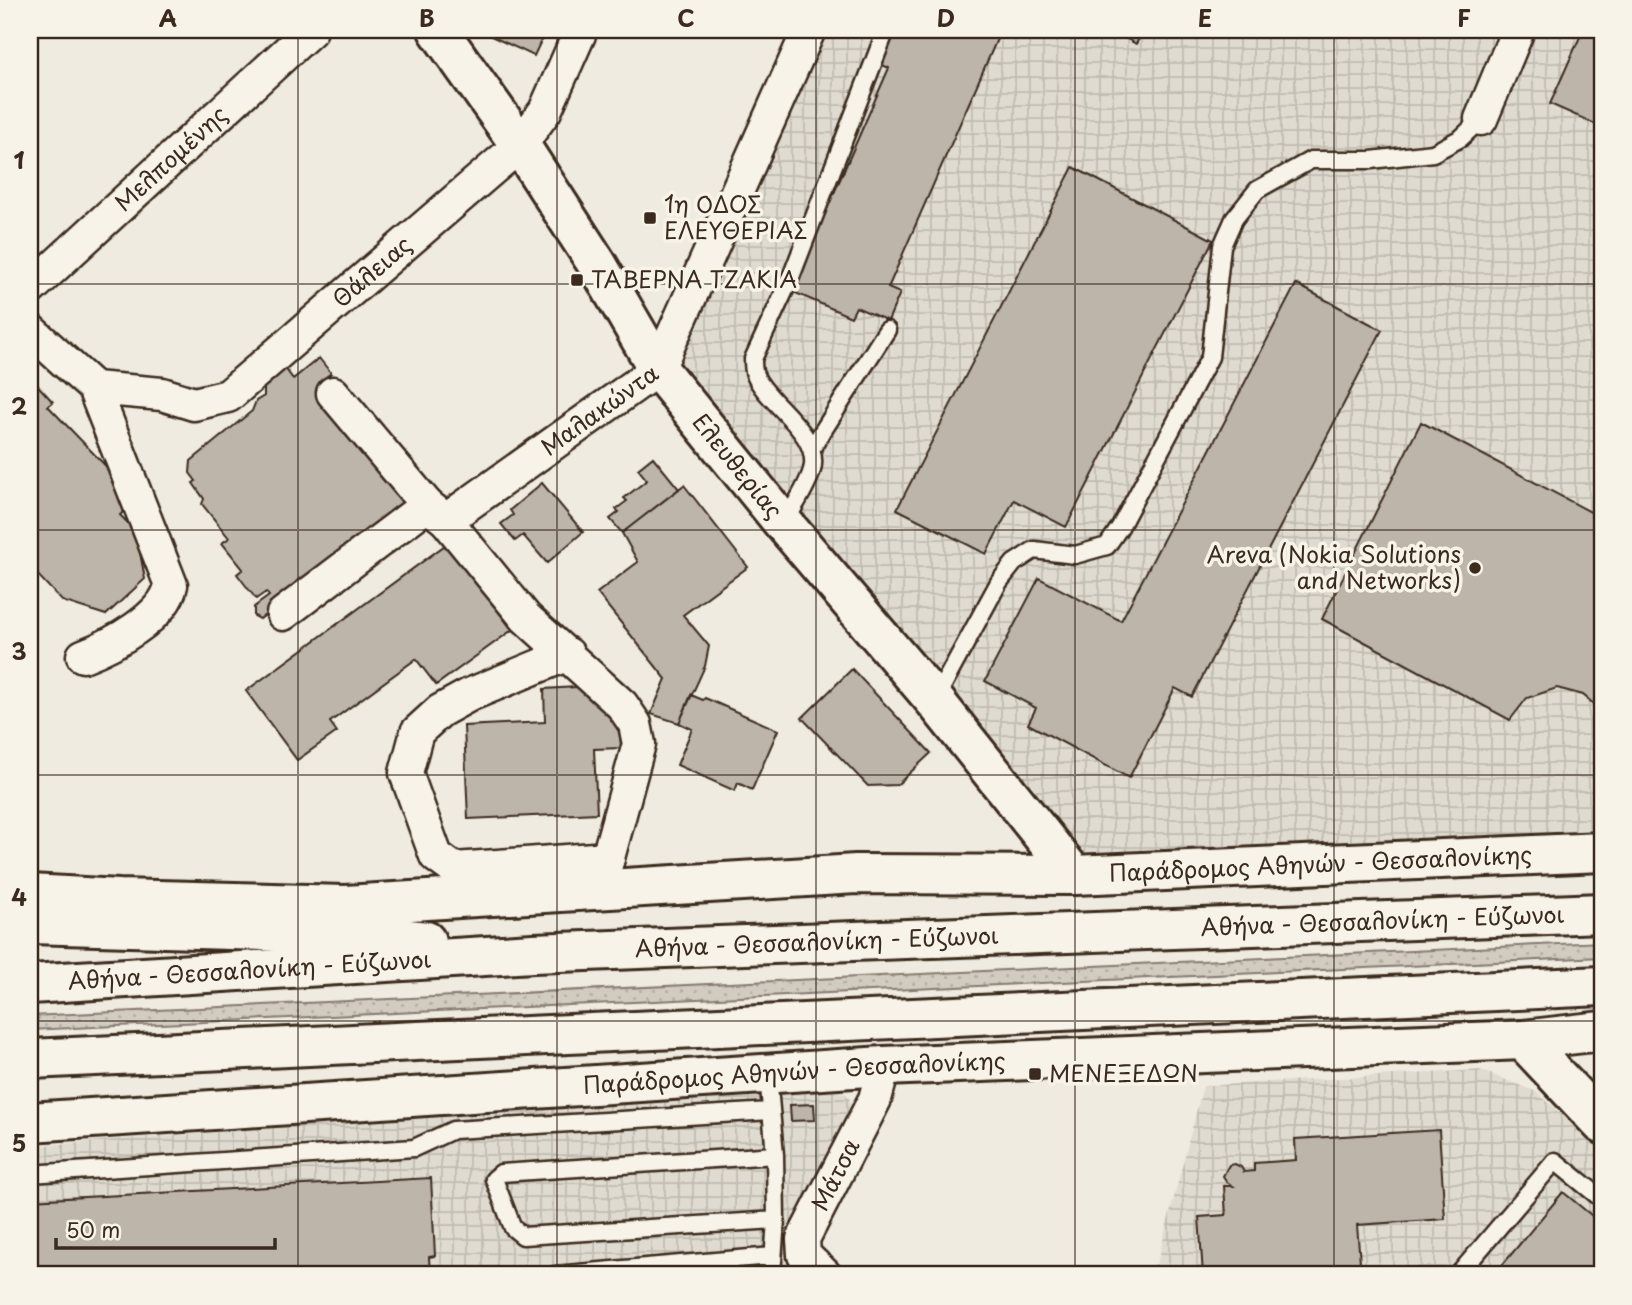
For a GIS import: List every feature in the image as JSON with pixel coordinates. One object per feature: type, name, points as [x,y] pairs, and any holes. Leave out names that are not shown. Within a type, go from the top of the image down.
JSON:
[{"type":"main road","name":"Ελευθερίας","points":[[438,30],[520,145],[597,264],[658,369],[784,524],[935,701],[1074,875]]},
{"type":"main road","name":"Παράδρομος Αθηνών - Θεσσαλονίκης","points":[[30,894],[345,905],[604,874],[1074,875],[1602,852]]},
{"type":"main road","name":"Αθήνα - Θεσσαλονίκη - Εύζωνοι","points":[[30,984],[533,953],[1602,913]]},
{"type":"main road","points":[[30,923],[363,934],[533,953]]},
{"type":"main road","points":[[30,1059],[1602,986]]},
{"type":"main road","name":"Παράδρομος Αθηνών - Θεσσαλονίκης","points":[[30,1122],[769,1093],[884,1066],[1524,1040],[1602,1031]]},
{"type":"main road","points":[[1524,1040],[1602,1124]]},
{"type":"street","name":"Μελπομένης","points":[[31,287],[311,30]]},
{"type":"street","name":"Θάλειας","points":[[94,388],[162,394],[194,404],[228,396],[520,145],[545,111],[581,30]]},
{"type":"street","name":"Μαλακώντα","points":[[283,614],[658,369],[809,30]]},
{"type":"street","points":[[1481,120],[1518,30]]},
{"type":"street","points":[[30,330],[94,388],[171,585],[168,598],[159,610],[104,648],[83,656]]},
{"type":"street","points":[[333,393],[526,618],[568,654],[622,705],[635,724],[639,744],[604,874],[454,869],[436,856],[406,773],[417,732],[440,710],[505,679],[568,654]]},
{"type":"street","name":"Μάτσα","points":[[825,1275],[804,1255],[803,1239],[875,1099],[884,1066]]},
{"type":"lane","points":[[784,524],[813,469],[811,448],[759,382],[754,373],[753,359],[791,277],[886,30]]},
{"type":"lane","points":[[935,701],[999,582],[1014,562],[1034,550],[1075,555],[1107,546],[1120,527],[1210,357],[1222,246],[1234,219],[1257,190],[1311,160],[1371,160],[1433,153],[1461,138],[1481,120]]},
{"type":"lane","points":[[811,448],[887,330]]},
{"type":"lane","points":[[30,1174],[414,1148],[453,1130],[769,1093],[775,1155],[776,1220],[772,1275]]},
{"type":"lane","points":[[775,1155],[501,1173],[494,1179],[513,1228],[523,1236],[776,1220]]},
{"type":"lane","points":[[1458,1275],[1555,1161],[1602,1199]]},
{"type":"lane","points":[[555,1275],[773,1256]]},
{"type":"shaded area","points":[[797,30],[1602,30],[1602,832],[1037,859],[641,377]]},
{"type":"shaded area","points":[[1602,942],[1602,957],[30,1030],[30,1016]]},
{"type":"shaded area","points":[[1480,1070],[1537,1092],[1602,1150],[1602,1275],[1144,1275],[1157,1263],[1203,1086]]},
{"type":"shaded area","points":[[830,1088],[846,1094],[852,1103],[851,1116],[791,1229],[788,1257],[794,1269],[803,1275],[30,1275],[30,1146]]},
{"type":"building","points":[[494,30],[546,30],[534,56],[491,36]]},
{"type":"building","points":[[890,30],[1001,30],[888,288],[900,293],[888,321],[856,307],[851,317],[791,291],[889,68],[876,62]]},
{"type":"building","points":[[1111,30],[1144,30],[1136,44]]},
{"type":"building","points":[[1583,30],[1602,30],[1602,127],[1550,104]]},
{"type":"building","points":[[1073,167],[1213,240],[1066,527],[1014,500],[986,554],[897,509]]},
{"type":"building","points":[[1296,284],[1382,330],[1192,697],[1175,688],[1129,778],[1028,724],[1036,708],[985,681],[1039,578],[1121,621]]},
{"type":"building","points":[[319,358],[331,373],[320,382],[413,498],[260,619],[254,616],[254,607],[269,596],[266,592],[256,599],[237,574],[243,569],[222,543],[229,538],[202,504],[204,499],[190,473],[191,461],[252,411],[256,401],[264,396],[264,386],[285,368],[293,379]]},
{"type":"building","points":[[30,377],[53,402],[48,406],[125,486],[133,503],[120,515],[136,531],[145,579],[106,615],[62,601],[36,573],[30,578]]},
{"type":"building","name":"Areva (Nokia Solutions and Networks)","points":[[1421,422],[1602,518],[1602,711],[1583,695],[1557,688],[1527,698],[1510,720],[1322,619]]},
{"type":"building","points":[[653,457],[679,489],[622,533],[610,519],[619,512],[616,509],[627,501],[624,498],[647,480],[638,469]]},
{"type":"building","points":[[542,483],[583,532],[547,563],[523,535],[515,541],[501,524],[513,515],[510,510]]},
{"type":"building","points":[[684,485],[748,567],[683,615],[709,646],[705,666],[679,723],[651,714],[666,679],[597,593],[638,562],[622,533]]},
{"type":"building","points":[[448,543],[512,630],[436,685],[416,659],[330,722],[337,732],[297,760],[246,691]]},
{"type":"building","points":[[852,669],[931,753],[897,785],[868,786],[802,718]]},
{"type":"building","points":[[594,686],[619,711],[621,748],[594,749],[597,813],[468,819],[464,726],[545,722],[544,689]]},
{"type":"building","points":[[691,695],[703,700],[705,698],[778,730],[752,790],[738,783],[735,791],[677,765],[692,729],[679,723]]},
{"type":"building","points":[[814,1104],[815,1120],[791,1121],[790,1105]]},
{"type":"building","points":[[1439,1130],[1445,1219],[1357,1225],[1361,1275],[1203,1275],[1199,1217],[1226,1215],[1224,1186],[1233,1186],[1223,1176],[1229,1165],[1235,1164],[1244,1172],[1254,1171],[1254,1163],[1296,1160],[1295,1139]]},
{"type":"building","points":[[431,1178],[435,1256],[429,1257],[430,1275],[30,1275],[30,1200]]},
{"type":"building","points":[[1563,1192],[1602,1224],[1602,1275],[1494,1275]]},
{"type":"place","name":"1η ΟΔΟΣ ΕΛΕΥΘΕΡΙΑΣ","points":[[650,218]]},
{"type":"place","name":"ΤΑΒΕΡΝΑ ΤΖΑΚΙΑ","points":[[577,280]]},
{"type":"place","name":"Areva (Nokia Solutions and Networks)","points":[[1475,568]]},
{"type":"place","name":"ΜΕΝΕΞΕΔΩΝ","points":[[1035,1074]]}]
